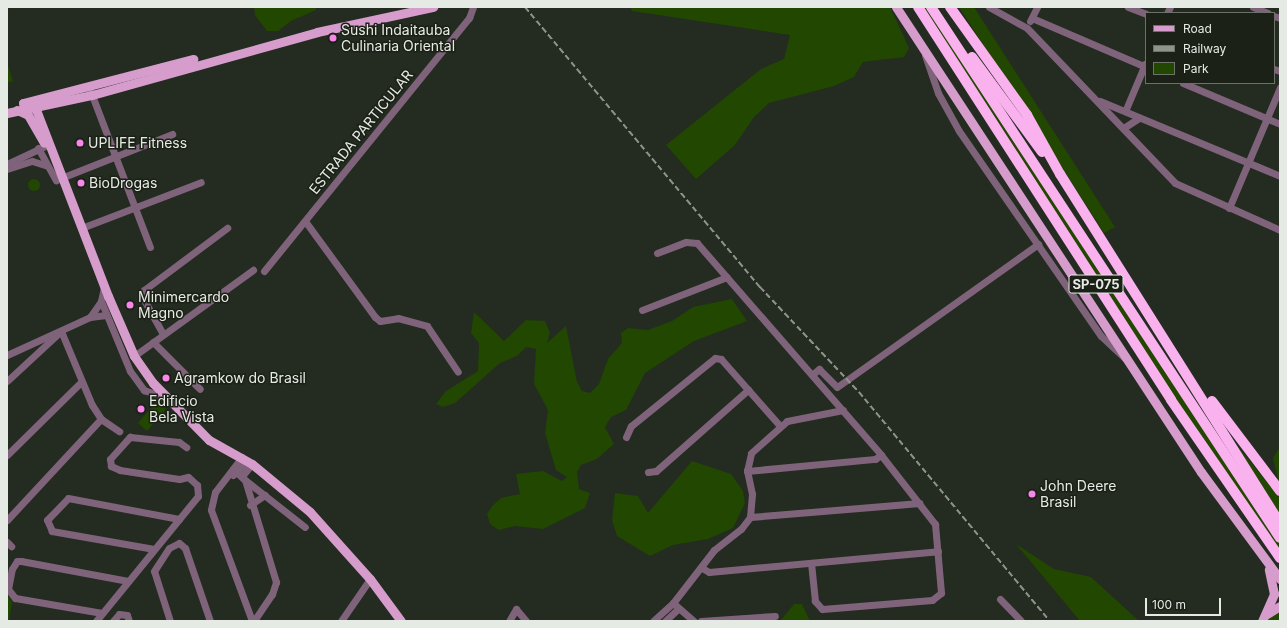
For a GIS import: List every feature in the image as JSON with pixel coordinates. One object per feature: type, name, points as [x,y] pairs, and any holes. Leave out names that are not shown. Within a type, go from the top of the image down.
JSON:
[{"type":"highway","name":"SP-075","points":[[918,7],[1171,400],[1280,558]]},
{"type":"highway","name":"SP-075","points":[[933,7],[1280,538]]},
{"type":"highway","points":[[933,7],[1060,174]]},
{"type":"highway","points":[[950,7],[1027,115],[1060,174],[1168,342],[1280,523]]},
{"type":"highway","points":[[1168,342],[1280,491]]},
{"type":"main road","points":[[7,113],[53,104],[91,92],[404,7]]},
{"type":"main road","points":[[7,108],[40,98],[91,92],[317,32],[432,7]]},
{"type":"main road","points":[[896,7],[924,53],[996,163],[1069,266],[1129,362],[1280,579]]},
{"type":"main road","points":[[901,7],[905,20]]},
{"type":"main road","points":[[40,98],[36,107],[46,149],[59,181],[68,188],[84,227],[104,286],[134,356],[153,384],[163,397],[207,438],[223,449],[247,461],[310,512],[370,579],[401,621]]},
{"type":"main road","points":[[23,103],[36,107]]},
{"type":"main road","points":[[39,124],[44,112],[53,104]]},
{"type":"main road","points":[[17,110],[28,115],[39,124]]},
{"type":"main road","points":[[207,438],[211,450],[223,449]]},
{"type":"main road","points":[[1264,558],[1274,586],[1264,618]]},
{"type":"main road","points":[[1264,618],[1280,606]]},
{"type":"street","name":"ESTRADA PARTICULAR","points":[[264,271],[469,18],[473,7]]},
{"type":"street","points":[[989,7],[1027,28],[1125,127],[1175,183],[1280,230]]},
{"type":"street","points":[[1027,28],[1037,7]]},
{"type":"street","points":[[1128,7],[1145,14]]},
{"type":"street","points":[[1253,7],[1266,12]]},
{"type":"street","points":[[1032,18],[1145,65],[1126,109]]},
{"type":"street","points":[[924,53],[938,93],[959,131],[1101,336],[1129,362]]},
{"type":"street","points":[[1185,84],[1280,124]]},
{"type":"street","points":[[1229,208],[1280,87]]},
{"type":"street","points":[[91,92],[133,207],[150,247]]},
{"type":"street","points":[[1098,100],[1126,109],[1139,118],[1280,176]]},
{"type":"street","points":[[1125,127],[1139,118]]},
{"type":"street","points":[[7,169],[32,161],[45,165],[59,181],[114,156],[172,134]]},
{"type":"street","points":[[7,164],[46,149],[45,165]]},
{"type":"street","points":[[84,227],[201,182]]},
{"type":"street","points":[[305,221],[375,317],[427,326],[458,372]]},
{"type":"street","points":[[163,334],[143,298],[144,290],[227,228]]},
{"type":"street","points":[[657,253],[686,242],[697,243],[813,374],[881,455],[935,524],[938,551],[939,596],[924,601],[820,607],[815,601],[811,563]]},
{"type":"street","points":[[813,374],[819,369],[837,387],[1038,244]]},
{"type":"street","points":[[134,356],[253,270]]},
{"type":"street","points":[[642,310],[727,277]]},
{"type":"street","points":[[90,317],[101,301],[104,286]]},
{"type":"street","points":[[101,301],[130,371],[144,390],[163,397]]},
{"type":"street","points":[[7,355],[90,317],[106,315]]},
{"type":"street","points":[[7,382],[27,361],[61,331]]},
{"type":"street","points":[[61,331],[81,382],[101,419],[118,431]]},
{"type":"street","points":[[152,342],[200,389]]},
{"type":"street","points":[[18,350],[27,361]]},
{"type":"street","points":[[626,438],[631,426],[715,358],[721,359],[780,426]]},
{"type":"street","points":[[7,455],[81,382]]},
{"type":"street","points":[[144,390],[153,384]]},
{"type":"street","points":[[648,472],[656,471],[748,390]]},
{"type":"street","points":[[665,621],[714,550],[741,530],[750,517],[752,494],[747,471],[750,455],[780,426],[794,418],[843,410]]},
{"type":"street","points":[[7,520],[101,419]]},
{"type":"street","points":[[96,621],[178,518],[198,496],[197,485],[188,477],[179,479],[120,470],[111,466],[110,459],[130,437],[179,442],[186,447]]},
{"type":"street","points":[[747,471],[875,459],[881,455]]},
{"type":"street","points":[[239,474],[247,461]]},
{"type":"street","points":[[247,461],[239,474],[225,479],[215,492],[211,510],[253,621]]},
{"type":"street","points":[[239,474],[305,527]]},
{"type":"street","points":[[239,474],[275,577],[272,594],[253,621]]},
{"type":"street","points":[[250,505],[265,495]]},
{"type":"street","points":[[154,549],[52,531],[46,520],[68,498],[75,498],[178,518]]},
{"type":"street","points":[[750,517],[919,503]]},
{"type":"street","points":[[170,621],[155,578],[156,566],[169,548],[179,543],[185,548],[210,621]]},
{"type":"street","points":[[702,568],[709,572],[938,551]]},
{"type":"street","points":[[102,613],[15,598],[8,589],[12,569],[16,562],[21,561],[128,581]]},
{"type":"street","points":[[342,621],[370,579]]},
{"type":"street","points":[[1000,599],[1021,621]]},
{"type":"street","points":[[653,621],[675,606]]},
{"type":"street","points":[[675,606],[694,621]]},
{"type":"street","points":[[509,621],[516,609],[526,621]]},
{"type":"street","points":[[113,621],[119,614],[128,618]]},
{"type":"street","points":[[701,621],[775,616]]},
{"type":"green space","points":[[254,7],[316,7],[316,10],[291,21],[278,31],[267,31],[255,15]]},
{"type":"green space","points":[[630,7],[890,7],[909,48],[904,57],[863,62],[854,77],[834,86],[769,103],[754,117],[735,145],[696,179],[666,145],[761,69],[784,59],[790,35],[632,11]]},
{"type":"green space","points":[[920,7],[928,7],[1280,542],[1280,554],[1196,432]]},
{"type":"green space","points":[[959,7],[974,7],[1115,227],[1104,233]]},
{"type":"green space","points":[[7,62],[13,81],[7,83]]},
{"type":"green space","points":[[32,179],[36,179],[40,185],[36,191],[32,191],[28,187],[28,183]]},
{"type":"green space","points":[[732,299],[747,321],[694,341],[645,373],[626,410],[611,417],[605,427],[614,444],[597,459],[581,465],[577,472],[579,489],[590,493],[585,508],[543,529],[515,526],[499,530],[490,524],[487,514],[492,506],[501,498],[520,494],[516,474],[543,471],[562,481],[567,477],[556,470],[545,433],[548,410],[534,384],[536,349],[526,347],[517,356],[500,363],[455,403],[443,407],[436,404],[446,391],[478,371],[479,343],[471,333],[474,312],[504,341],[526,320],[545,321],[550,333],[547,343],[566,326],[577,382],[582,391],[590,393],[599,384],[608,359],[622,343],[621,333],[628,328],[648,330],[672,321],[693,307]]},
{"type":"green space","points":[[157,401],[166,409],[147,431],[138,423]]},
{"type":"green space","points":[[1234,442],[1280,498],[1280,518]]},
{"type":"green space","points":[[1280,447],[1280,487],[1273,458]]},
{"type":"green space","points":[[692,461],[731,474],[743,491],[745,503],[733,528],[708,539],[673,545],[650,556],[617,536],[612,520],[615,493],[638,496],[648,513]]},
{"type":"green space","points":[[1016,544],[1054,569],[1091,577],[1139,621],[1080,621]]},
{"type":"green space","points":[[7,594],[12,602],[9,621],[7,621]]},
{"type":"green space","points":[[794,604],[802,604],[810,621],[780,621]]},
{"type":"green space","points":[[1280,609],[1280,621],[1267,621],[1275,611]]},
{"type":"railway","points":[[525,7],[760,287],[859,392],[1050,621]]},
{"type":"place","name":"Sushi Indaitauba Culinaria Oriental","points":[[333,38]]},
{"type":"place","name":"UPLIFE Fitness","points":[[80,143]]},
{"type":"place","name":"BioDrogas","points":[[81,183]]},
{"type":"place","name":"Minimercardo Magno","points":[[130,305]]},
{"type":"place","name":"Agramkow do Brasil","points":[[166,378]]},
{"type":"place","name":"Edificio Bela Vista","points":[[141,409]]},
{"type":"place","name":"John Deere Brasil","points":[[1032,494]]}]
